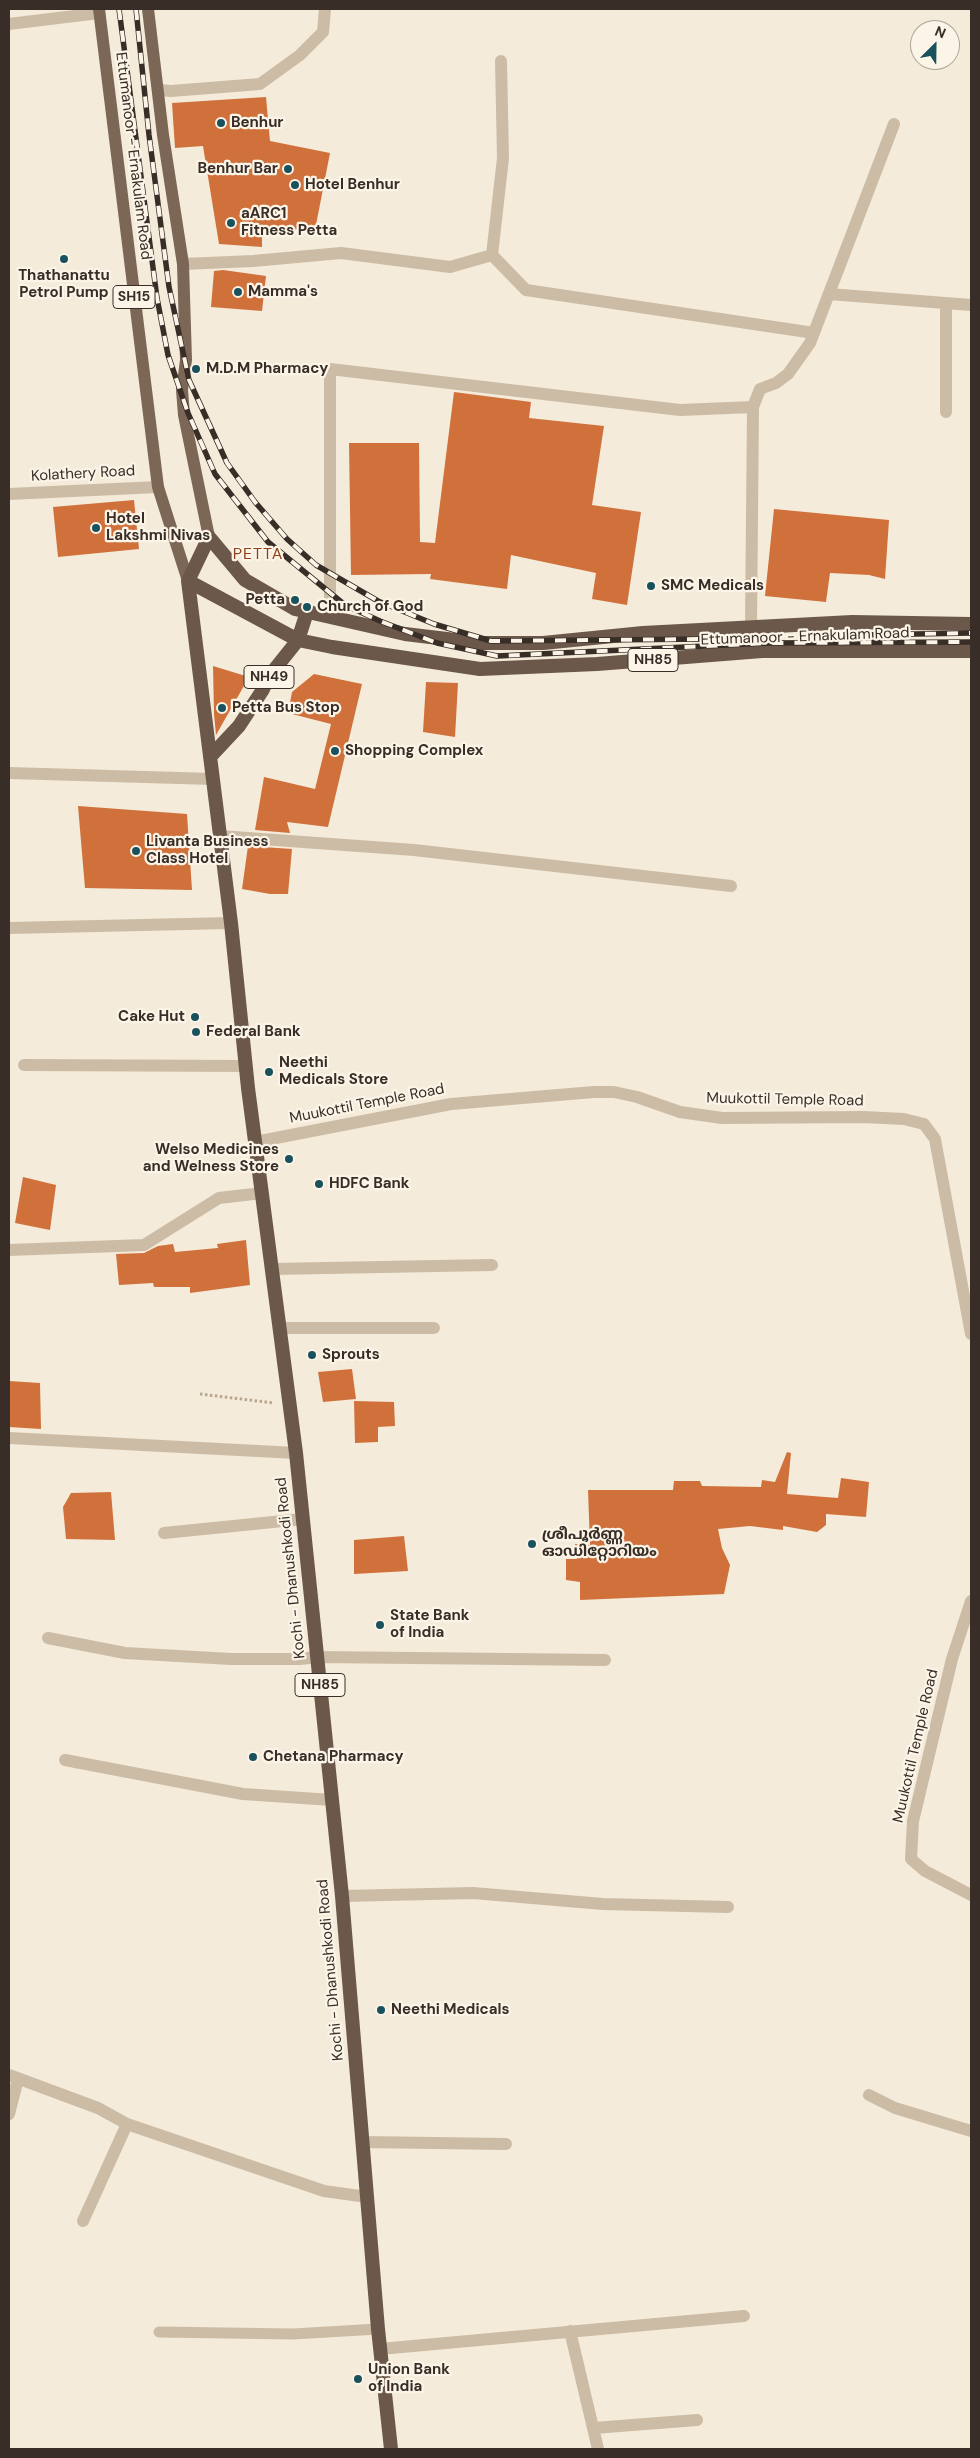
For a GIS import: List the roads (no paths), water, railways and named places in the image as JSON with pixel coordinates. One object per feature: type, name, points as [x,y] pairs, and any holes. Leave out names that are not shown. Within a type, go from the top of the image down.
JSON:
[{"type":"highway","points":[[188,581],[209,537],[244,580],[294,609],[404,634],[480,643],[543,644],[643,633],[852,622],[971,624]]},
{"type":"highway","name":"Ettumanoor - Ernakulam Road","points":[[188,581],[298,640],[332,647],[480,669],[597,664],[762,651],[858,649],[971,650]]},
{"type":"highway","name":"Kochi - Dhanushkodi Road","points":[[188,581],[231,923],[245,1066],[296,1453],[342,1896],[378,2329],[391,2449]]},
{"type":"highway","name":"NH49","points":[[210,757],[226,740],[262,691],[270,674],[298,640],[307,612]]},
{"type":"highway","points":[[852,622],[858,649]]},
{"type":"main road","points":[[148,9],[163,135],[183,264],[186,360],[182,390],[184,415],[209,537]]},
{"type":"main road","name":"Ettumanoor - Ernakulam Road","points":[[99,11],[158,487],[188,581]]},
{"type":"street","points":[[159,90],[260,84],[300,55],[323,32],[325,9]]},
{"type":"street","points":[[9,24],[99,11]]},
{"type":"street","points":[[492,255],[502,158],[501,61]]},
{"type":"street","points":[[751,626],[753,407],[760,389],[776,384],[788,374],[810,343],[894,124]]},
{"type":"street","points":[[183,264],[252,261],[341,252],[450,267],[492,255]]},
{"type":"street","points":[[492,255],[526,290],[814,333]]},
{"type":"street","points":[[829,294],[971,305]]},
{"type":"street","points":[[946,304],[946,412]]},
{"type":"street","points":[[330,617],[330,369],[680,410],[753,407]]},
{"type":"street","name":"Kolathery Road","points":[[9,494],[158,487]]},
{"type":"street","points":[[9,773],[213,779]]},
{"type":"street","points":[[220,836],[414,850],[731,886]]},
{"type":"street","points":[[9,928],[231,923]]},
{"type":"street","points":[[24,1065],[245,1066]]},
{"type":"street","name":"Muukottil Temple Road","points":[[255,1142],[450,1104],[594,1092],[614,1092],[637,1096],[680,1112],[722,1118],[863,1117],[904,1119],[924,1124],[935,1139],[971,1334]]},
{"type":"street","points":[[9,1250],[144,1245],[219,1198],[262,1193]]},
{"type":"street","points":[[271,1269],[492,1265]]},
{"type":"street","points":[[279,1328],[434,1328]]},
{"type":"street","points":[[9,1438],[296,1453]]},
{"type":"street","points":[[164,1533],[303,1519]]},
{"type":"street","name":"Muukottil Temple Road","points":[[971,1601],[952,1659],[913,1820],[910,1859],[925,1871],[971,1895]]},
{"type":"street","points":[[48,1638],[125,1653],[231,1659],[300,1659],[317,1657],[605,1660]]},
{"type":"street","points":[[65,1760],[243,1794],[332,1800]]},
{"type":"street","points":[[342,1896],[473,1893],[603,1904],[728,1907]]},
{"type":"street","points":[[9,2114],[13,2077],[98,2108],[128,2124],[324,2192],[367,2198]]},
{"type":"street","points":[[869,2095],[895,2108],[971,2131]]},
{"type":"street","points":[[83,2221],[128,2124]]},
{"type":"street","points":[[362,2142],[506,2144]]},
{"type":"street","points":[[380,2349],[744,2316]]},
{"type":"street","points":[[570,2331],[598,2449]]},
{"type":"street","points":[[594,2428],[697,2420]]},
{"type":"lane","points":[[159,2332],[293,2334],[378,2329]]},
{"type":"railway","points":[[119,9],[157,298],[168,355],[188,413],[215,474],[268,542],[345,605],[437,643],[497,656],[769,643],[971,642]]},
{"type":"railway","points":[[136,9],[149,135],[169,287],[189,380],[227,463],[255,502],[287,539],[316,565],[378,601],[434,624],[491,641],[706,639]]},
{"type":"railway","points":[[859,635],[971,633]]},
{"type":"place","name":"Benhur","points":[[221,123]]},
{"type":"place","name":"Benhur Bar","points":[[288,169]]},
{"type":"place","name":"Hotel Benhur","points":[[295,185]]},
{"type":"place","name":"aARC1 Fitness Petta","points":[[231,223]]},
{"type":"place","name":"Thathanattu Petrol Pump","points":[[64,259]]},
{"type":"place","name":"Mamma's","points":[[238,292]]},
{"type":"place","name":"M.D.M Pharmacy","points":[[196,369]]},
{"type":"place","name":"Hotel Lakshmi Nivas","points":[[96,528]]},
{"type":"place","name":"SMC Medicals","points":[[651,586]]},
{"type":"place","name":"Petta","points":[[295,600]]},
{"type":"place","name":"Church of God","points":[[307,607]]},
{"type":"place","name":"Petta Bus Stop","points":[[222,708]]},
{"type":"place","name":"Shopping Complex","points":[[335,751]]},
{"type":"place","name":"Livanta Business Class Hotel","points":[[136,851]]},
{"type":"place","name":"Cake Hut","points":[[195,1017]]},
{"type":"place","name":"Federal Bank","points":[[196,1032]]},
{"type":"place","name":"Neethi Medicals Store","points":[[269,1072]]},
{"type":"place","name":"Welso Medicines and Welness Store","points":[[289,1159]]},
{"type":"place","name":"HDFC Bank","points":[[319,1184]]},
{"type":"place","name":"Sprouts","points":[[312,1355]]},
{"type":"place","name":"ശ്രീപൂർണ്ണ ഓഡിറ്റോറിയം","points":[[532,1544]]},
{"type":"place","name":"State Bank of India","points":[[380,1625]]},
{"type":"place","name":"Chetana Pharmacy","points":[[253,1757]]},
{"type":"place","name":"Neethi Medicals","points":[[381,2010]]},
{"type":"place","name":"Union Bank of India","points":[[358,2379]]},
{"type":"district","name":"PETTA","points":[[258,555]]}]
